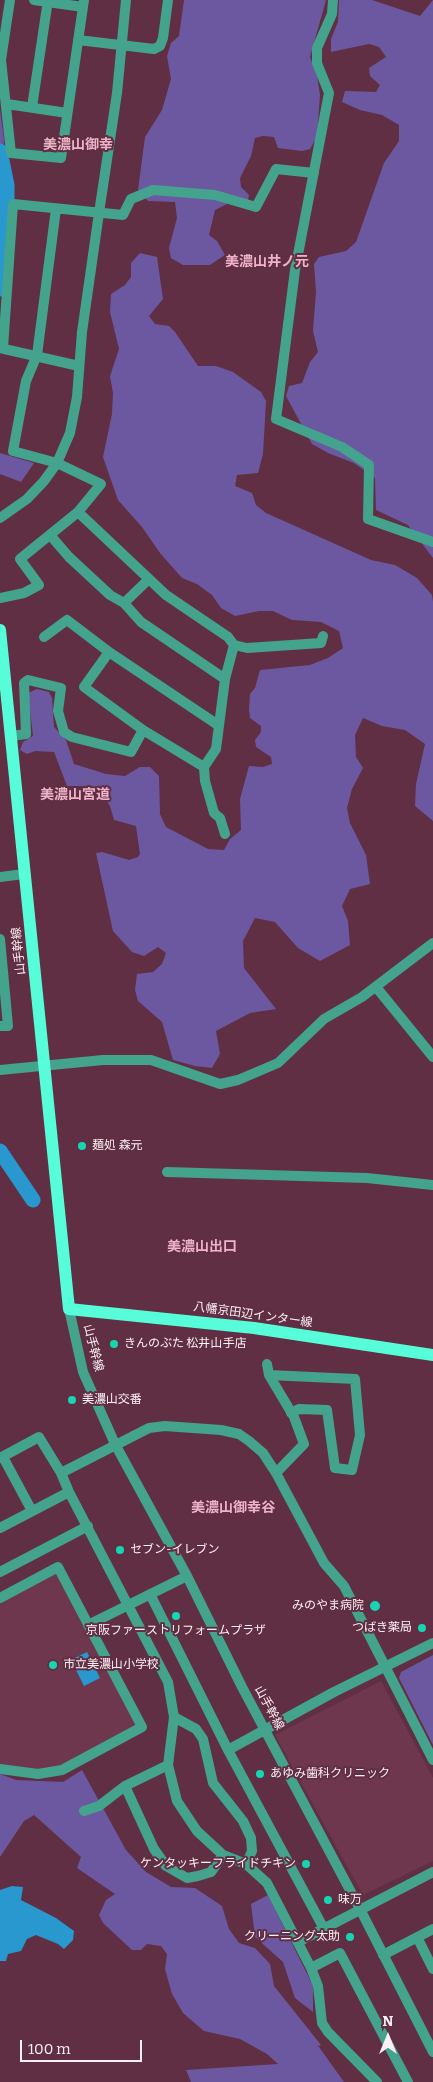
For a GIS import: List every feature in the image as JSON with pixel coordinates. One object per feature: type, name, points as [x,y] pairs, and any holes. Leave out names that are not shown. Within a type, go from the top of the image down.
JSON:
[{"type":"main road","name":"山手幹線","points":[[0,636],[69,1309]]},
{"type":"main road","name":"八幡京田辺インター線","points":[[69,1309],[245,1327],[433,1355]]},
{"type":"street","points":[[10,0],[0,60],[7,104],[11,152],[61,158],[84,3],[34,0]]},
{"type":"street","points":[[0,518],[27,499],[57,463],[70,433],[98,213],[117,94],[126,0]]},
{"type":"street","points":[[78,40],[154,49],[160,46],[163,38],[168,0]]},
{"type":"street","points":[[333,0],[332,14],[317,48],[317,63],[329,93],[295,270],[276,420],[342,448],[369,465],[368,519],[433,542]]},
{"type":"street","points":[[32,107],[48,1]]},
{"type":"street","points":[[7,104],[67,112]]},
{"type":"street","points":[[79,366],[2,348],[6,254],[13,204],[123,215],[131,199],[153,190],[215,195],[256,207],[276,169],[314,173]]},
{"type":"street","points":[[0,598],[24,594],[38,584],[20,559],[78,512],[101,484],[57,463],[13,450],[26,380],[37,355],[56,208]]},
{"type":"street","points":[[78,512],[166,595],[228,637],[234,645],[247,648],[322,643],[323,636]]},
{"type":"street","points":[[50,535],[69,557],[110,595],[124,603],[141,622],[225,679]]},
{"type":"street","points":[[124,603],[149,579]]},
{"type":"street","points":[[44,637],[67,620],[109,652],[218,726]]},
{"type":"street","points":[[225,834],[220,818],[214,814],[205,781],[204,766],[216,749],[225,679],[234,645]]},
{"type":"street","points":[[109,652],[84,687],[143,730],[204,766]]},
{"type":"street","points":[[11,736],[26,734],[24,683],[28,680],[61,688],[58,711],[64,732],[72,737],[131,752],[143,730]]},
{"type":"street","points":[[0,877],[24,874]]},
{"type":"street","points":[[0,939],[8,1026],[0,1026]]},
{"type":"street","points":[[0,1070],[102,1060],[151,1060],[220,1084],[238,1080],[278,1063],[324,1019],[376,987],[433,943]]},
{"type":"street","points":[[376,987],[433,1057]]},
{"type":"street","points":[[167,1172],[367,1178],[433,1185]]},
{"type":"street","name":"山手幹線","points":[[69,1309],[83,1372],[115,1444],[187,1576],[433,2052]]},
{"type":"street","points":[[267,1364],[269,1375],[291,1413],[304,1444],[286,1466],[276,1473]]},
{"type":"street","points":[[269,1375],[355,1379],[360,1436],[352,1470],[335,1468],[327,1410],[299,1409],[291,1413]]},
{"type":"street","points":[[61,1473],[149,1428],[165,1426],[221,1430],[239,1434],[249,1441],[263,1453],[276,1473],[324,1563],[344,1586],[433,1760]]},
{"type":"street","points":[[32,1511],[1,1457],[39,1437],[61,1473],[68,1492],[88,1526],[168,1682],[174,1718],[168,1765],[176,1801],[197,1831],[223,1855],[246,1864],[267,1883],[311,1968],[318,1986],[322,2022],[328,2032],[377,2082]]},
{"type":"street","points":[[0,1528],[68,1492]]},
{"type":"street","points":[[0,1572],[88,1526]]},
{"type":"street","points":[[0,1598],[58,1567],[142,1727],[62,1770],[38,1774],[0,1769]]},
{"type":"street","points":[[88,1625],[187,1576]]},
{"type":"street","points":[[150,1594],[228,1750],[324,1927]]},
{"type":"street","points":[[228,1750],[433,1643]]},
{"type":"street","points":[[174,1718],[196,1729],[203,1739],[213,1783],[243,1821],[251,1838],[252,1850],[246,1864]]},
{"type":"street","points":[[84,1812],[99,1806],[125,1786],[168,1765]]},
{"type":"street","points":[[125,1786],[154,1849],[166,1866],[187,1878],[198,1876],[211,1872],[223,1855]]},
{"type":"street","points":[[298,1942],[360,1908],[433,1872]]},
{"type":"street","points":[[383,1955],[433,1929]]},
{"type":"street","points":[[417,1937],[433,1969]]},
{"type":"street","points":[[311,1968],[340,1953],[408,2082]]},
{"type":"shaded area","points":[[184,0],[326,0],[310,57],[317,75],[320,95],[317,137],[310,149],[302,151],[278,148],[274,137],[263,136],[255,138],[251,156],[240,178],[241,187],[249,195],[248,200],[229,203],[215,210],[209,235],[217,241],[225,255],[210,265],[183,265],[171,258],[169,248],[177,218],[175,202],[148,201],[138,190],[145,137],[162,110],[171,79],[167,56],[171,43],[179,36]]},
{"type":"shaded area","points":[[339,0],[372,0],[420,16],[433,0],[433,558],[408,525],[376,510],[375,478],[354,463],[328,453],[312,444],[286,396],[289,386],[302,383],[310,362],[318,352],[313,331],[316,292],[314,264],[319,257],[346,251],[356,242],[384,163],[399,141],[399,125],[382,115],[360,110],[342,102],[345,91],[376,92],[380,85],[370,76],[369,68],[386,57],[379,47],[369,44],[331,52],[331,39],[338,22]]},
{"type":"shaded area","points":[[0,109],[4,139],[0,186]]},
{"type":"shaded area","points":[[140,253],[157,257],[163,299],[149,316],[155,324],[169,326],[198,366],[216,366],[233,372],[261,392],[266,401],[263,454],[258,473],[237,475],[235,486],[252,493],[256,505],[266,513],[371,560],[395,565],[417,578],[432,595],[433,602],[433,821],[415,806],[416,784],[425,744],[405,730],[382,726],[363,718],[355,735],[356,757],[363,768],[352,789],[347,808],[350,823],[366,855],[370,884],[350,889],[342,906],[348,921],[350,945],[320,961],[298,948],[275,922],[255,918],[243,941],[244,968],[276,1009],[250,1013],[216,1031],[220,1054],[212,1068],[173,1060],[162,1022],[138,1001],[135,990],[137,974],[153,972],[162,964],[166,953],[158,947],[144,956],[132,952],[113,931],[96,853],[102,852],[129,860],[138,857],[140,854],[136,826],[114,820],[110,806],[99,789],[84,786],[67,786],[54,752],[35,751],[27,754],[20,750],[23,742],[33,736],[28,693],[37,689],[49,692],[52,698],[54,727],[66,740],[74,764],[106,774],[125,776],[140,767],[150,767],[159,776],[160,814],[166,827],[208,849],[224,850],[230,839],[241,830],[240,799],[249,766],[263,767],[272,764],[271,757],[256,747],[255,740],[261,732],[261,726],[250,718],[250,694],[255,688],[260,670],[310,665],[328,658],[343,648],[339,631],[321,622],[292,620],[273,611],[259,611],[235,616],[221,608],[212,595],[197,584],[182,578],[118,500],[103,457],[112,414],[113,393],[110,376],[119,349],[110,312],[111,294],[125,285],[131,277],[131,263]]},
{"type":"shaded area","points":[[0,453],[34,463],[21,482],[0,474]]},
{"type":"shaded area","name":"市立美濃山小学校","points":[[57,1573],[139,1727],[61,1766],[33,1772],[0,1764],[0,1602]]},
{"type":"shaded area","points":[[433,1655],[433,1745],[399,1678],[401,1672]]},
{"type":"shaded area","points":[[381,1681],[433,1778],[433,1861],[363,1895],[275,1735]]},
{"type":"shaded area","points":[[82,1770],[126,1850],[146,1872],[171,1887],[195,1888],[222,1906],[229,1929],[239,1943],[255,1948],[270,1964],[274,1986],[321,2045],[317,2047],[319,2047],[344,2082],[191,2082],[186,2070],[278,2064],[267,2054],[240,2039],[204,2031],[183,2013],[172,1994],[165,1969],[167,1954],[161,1946],[147,1944],[141,1950],[132,1950],[103,1923],[99,1915],[106,1900],[115,1894],[77,1868],[81,1857],[34,1815],[24,1821],[0,1857],[0,1774],[16,1780],[63,1782]]},
{"type":"shaded area","points":[[268,1895],[313,1986],[313,2012],[295,1998],[283,1962],[255,1937],[251,1904]]},
{"type":"water","points":[[87,1652],[100,1678],[84,1686],[71,1660]]},
{"type":"water","points":[[12,1886],[23,1887],[21,1900],[56,1918],[74,1931],[73,1940],[64,1949],[58,1944],[36,1935],[27,1939],[21,1951],[8,1954],[6,1961],[0,1961],[0,1890]]},
{"type":"waterway","points":[[0,151],[7,185],[7,223],[0,289]]},
{"type":"waterway","points":[[0,1151],[33,1200]]},
{"type":"place","name":"麺処 森元","points":[[82,1146]]},
{"type":"place","name":"きんのぶた 松井山手店","points":[[114,1344]]},
{"type":"place","name":"美濃山交番","points":[[72,1400]]},
{"type":"place","name":"セブン-イレブン","points":[[120,1550]]},
{"type":"place","name":"みのやま病院","points":[[375,1606]]},
{"type":"place","name":"京阪ファーストリフォームプラザ","points":[[176,1616]]},
{"type":"place","name":"つばき薬局","points":[[422,1628]]},
{"type":"place","name":"市立美濃山小学校","points":[[53,1665]]},
{"type":"place","name":"あゆみ歯科クリニック","points":[[260,1774]]},
{"type":"place","name":"ケンタッキーフライドチキン","points":[[306,1864]]},
{"type":"place","name":"味万","points":[[328,1900]]},
{"type":"place","name":"クリーニング太助","points":[[350,1937]]},
{"type":"district","name":"美濃山御幸","points":[[78,145]]},
{"type":"district","name":"美濃山井ノ元","points":[[267,262]]},
{"type":"district","name":"美濃山宮道","points":[[75,795]]},
{"type":"district","name":"美濃山出口","points":[[202,1247]]},
{"type":"district","name":"美濃山御幸谷","points":[[233,1508]]}]
